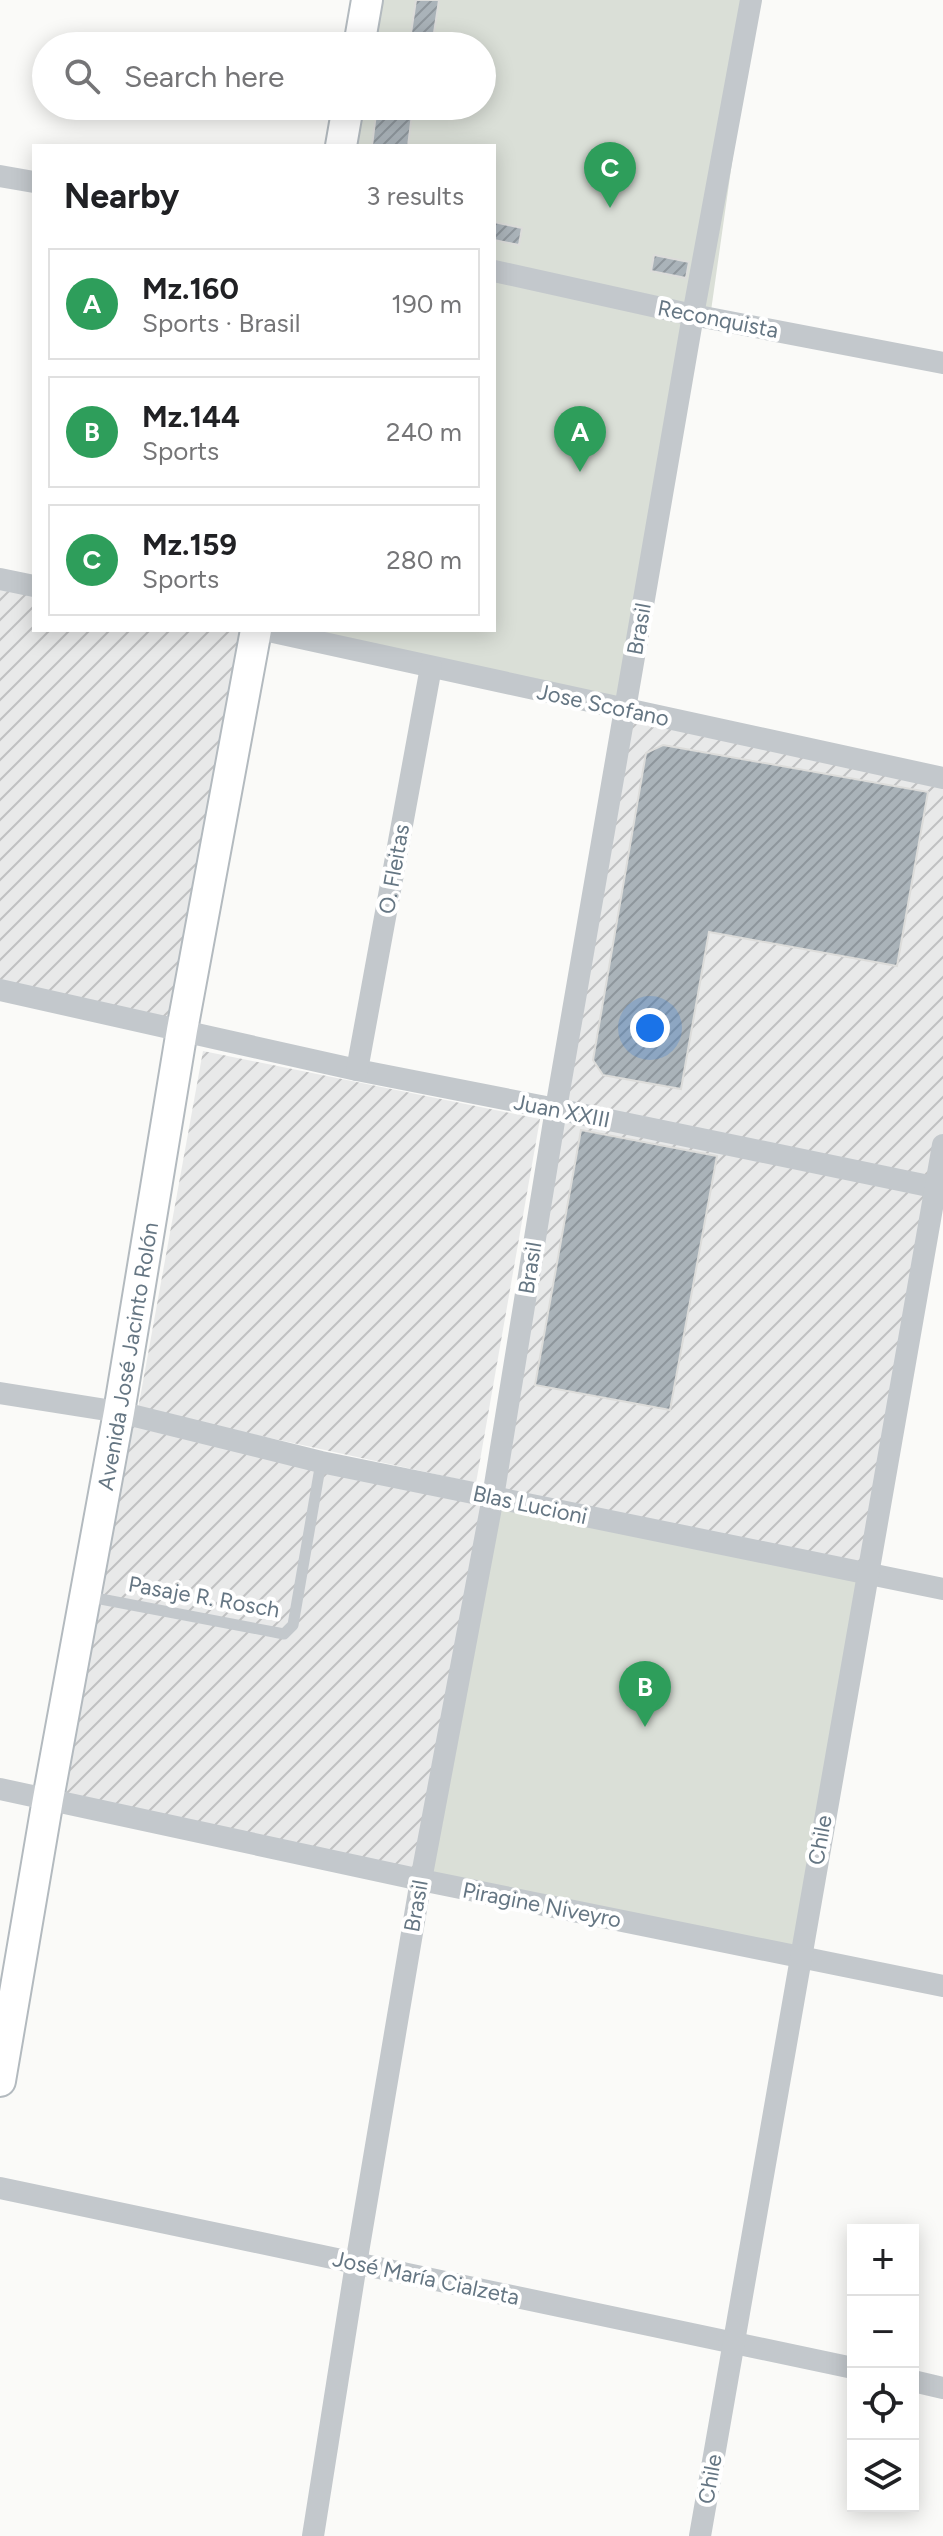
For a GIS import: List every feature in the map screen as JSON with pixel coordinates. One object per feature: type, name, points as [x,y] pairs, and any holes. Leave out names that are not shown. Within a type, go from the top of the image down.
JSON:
[{"type":"street","points":[[361,32],[367,0]]},
{"type":"street","name":"Brasil","points":[[313,2536],[421,1880],[493,1497],[556,1109],[693,315],[751,0]]},
{"type":"street","points":[[341,144],[346,120]]},
{"type":"street","points":[[0,176],[32,182]]},
{"type":"street","name":"Reconquista","points":[[496,271],[693,315],[943,363]]},
{"type":"street","points":[[0,579],[32,586]]},
{"type":"street","name":"Avenida José Jacinto Rolón","points":[[0,2081],[119,1412],[182,1030],[256,632]]},
{"type":"street","name":"Jose Scofano","points":[[273,632],[943,778]]},
{"type":"street","name":"O. Fleitas","points":[[357,1070],[431,667]]},
{"type":"street","name":"Juan XXIII","points":[[0,990],[357,1070],[939,1188]]},
{"type":"street","name":"Chile","points":[[700,2536],[867,1574],[939,1188],[943,1145]]},
{"type":"street","name":"Blas Lucioni","points":[[0,1393],[119,1412],[321,1462],[943,1589]]},
{"type":"street","name":"Piragine Niveyro","points":[[0,1789],[421,1880],[943,1986]]},
{"type":"street","name":"José María Cialzeta","points":[[0,2188],[847,2367]]},
{"type":"street","points":[[919,2382],[943,2388]]},
{"type":"lane","name":"Pasaje R. Rosch","points":[[85,1596],[284,1634],[293,1625],[321,1462]]},
{"type":"shaded area","points":[[367,0],[755,0],[710,318],[694,314],[625,710],[273,632],[496,632],[496,144],[341,144],[346,120],[496,120],[496,32],[361,32]]},
{"type":"shaded area","points":[[0,579],[32,586],[32,632],[256,632],[182,1030],[0,990]]},
{"type":"shaded area","points":[[625,710],[943,778],[943,1145],[867,1574],[421,1880],[48,1799],[119,1412],[492,1497]]},
{"type":"shaded area","points":[[203,1051],[540,1119],[476,1483],[138,1409]]},
{"type":"shaded area","points":[[493,1497],[867,1574],[800,1957],[421,1880]]},
{"type":"building","points":[[416,0],[439,0],[434,32],[411,32]]},
{"type":"building","points":[[375,120],[411,120],[408,144],[372,144]]},
{"type":"building","points":[[496,222],[522,228],[519,245],[496,240]]},
{"type":"building","points":[[654,255],[689,262],[686,278],[651,271]]},
{"type":"building","points":[[663,745],[928,792],[897,966],[709,932],[681,1089],[603,1075],[593,1060],[646,753]]},
{"type":"building","points":[[581,1130],[717,1156],[670,1410],[535,1385]]},
{"type":"place","name":"Mz.159","points":[[610,208]]},
{"type":"place","name":"Mz.160","points":[[580,472]]},
{"type":"place","name":"Mz.144","points":[[645,1727]]}]
